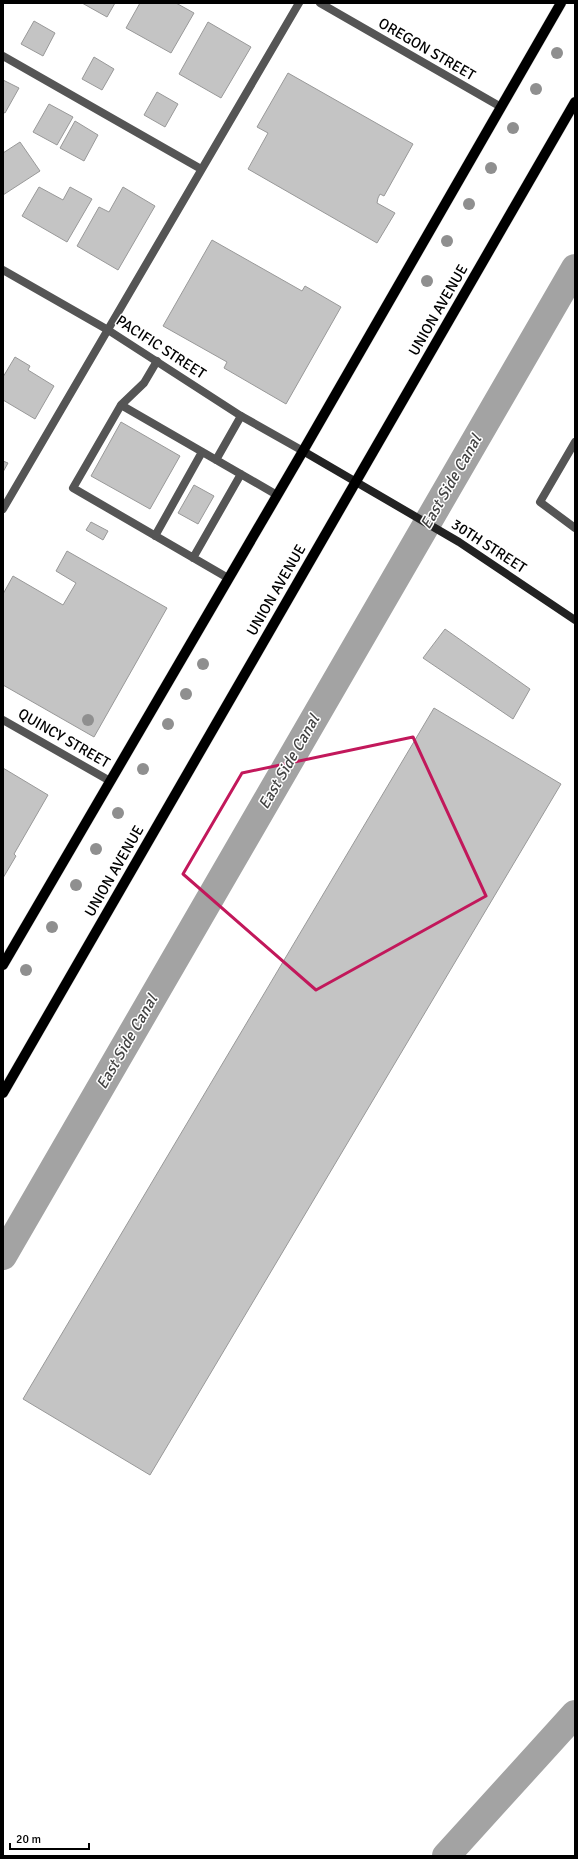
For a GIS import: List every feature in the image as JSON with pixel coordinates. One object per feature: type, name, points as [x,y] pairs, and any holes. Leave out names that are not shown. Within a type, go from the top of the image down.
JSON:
[{"type":"main road","points":[[3,965],[303,451],[559,3]]},
{"type":"main road","name":"UNION AVENUE","points":[[3,1093],[575,102]]},
{"type":"street","points":[[4,506],[300,3]]},
{"type":"street","name":"OREGON STREET","points":[[320,3],[500,107]]},
{"type":"street","points":[[3,56],[201,169]]},
{"type":"street","name":"PACIFIC STREET","points":[[3,270],[108,330],[241,416],[303,451]]},
{"type":"street","points":[[157,361],[144,383],[121,404],[73,488],[228,578]]},
{"type":"street","points":[[121,404],[277,495]]},
{"type":"street","points":[[216,460],[241,416]]},
{"type":"street","points":[[575,442],[540,502],[575,528]]},
{"type":"street","name":"30TH STREET","points":[[303,451],[459,542],[575,620]]},
{"type":"street","points":[[155,536],[202,452]]},
{"type":"street","points":[[193,558],[241,474]]},
{"type":"street","name":"QUINCY STREET","points":[[3,720],[110,781]]},
{"type":"highlighted area","points":[[413,737],[486,896],[316,990],[183,874],[242,773]]},
{"type":"building","points":[[82,3],[115,3],[107,17]]},
{"type":"building","points":[[140,3],[176,3],[194,13],[171,53],[126,28]]},
{"type":"building","points":[[34,21],[55,33],[43,56],[21,44]]},
{"type":"building","points":[[208,22],[251,47],[221,98],[179,74]]},
{"type":"building","points":[[94,57],[114,69],[102,90],[82,79]]},
{"type":"building","points":[[288,73],[413,144],[384,196],[380,194],[378,198],[377,203],[395,213],[377,243],[248,169],[268,133],[257,127]]},
{"type":"building","points":[[3,80],[19,88],[5,113],[3,112]]},
{"type":"building","points":[[157,92],[178,104],[165,127],[144,115]]},
{"type":"building","points":[[49,104],[73,117],[57,145],[33,132]]},
{"type":"building","points":[[75,121],[98,135],[84,161],[60,148]]},
{"type":"building","points":[[20,142],[40,171],[3,195],[3,153]]},
{"type":"building","points":[[39,187],[63,200],[70,187],[92,199],[67,242],[22,216]]},
{"type":"building","points":[[123,187],[155,206],[118,270],[77,246],[99,207],[109,212]]},
{"type":"building","points":[[212,240],[302,291],[305,286],[341,307],[286,404],[224,368],[227,362],[163,326]]},
{"type":"building","points":[[15,357],[30,366],[28,370],[54,386],[35,419],[3,400],[3,377]]},
{"type":"building","points":[[121,422],[180,456],[150,509],[91,476]]},
{"type":"building","points":[[3,461],[8,463],[3,472]]},
{"type":"building","points":[[194,485],[214,496],[198,524],[178,513]]},
{"type":"building","points":[[91,522],[108,531],[103,540],[86,530]]},
{"type":"building","points":[[67,551],[167,608],[94,737],[3,685],[3,594],[13,576],[63,605],[76,583],[56,571]]},
{"type":"building","points":[[445,629],[530,689],[513,719],[423,658]]},
{"type":"building","points":[[434,708],[561,784],[150,1475],[23,1399]]},
{"type":"building","points":[[3,768],[48,795],[14,854],[16,856],[3,878]]},
{"type":"waterway","name":"East Side Canal","points":[[3,1256],[575,268]]},
{"type":"waterway","points":[[446,1856],[575,1714]]}]
